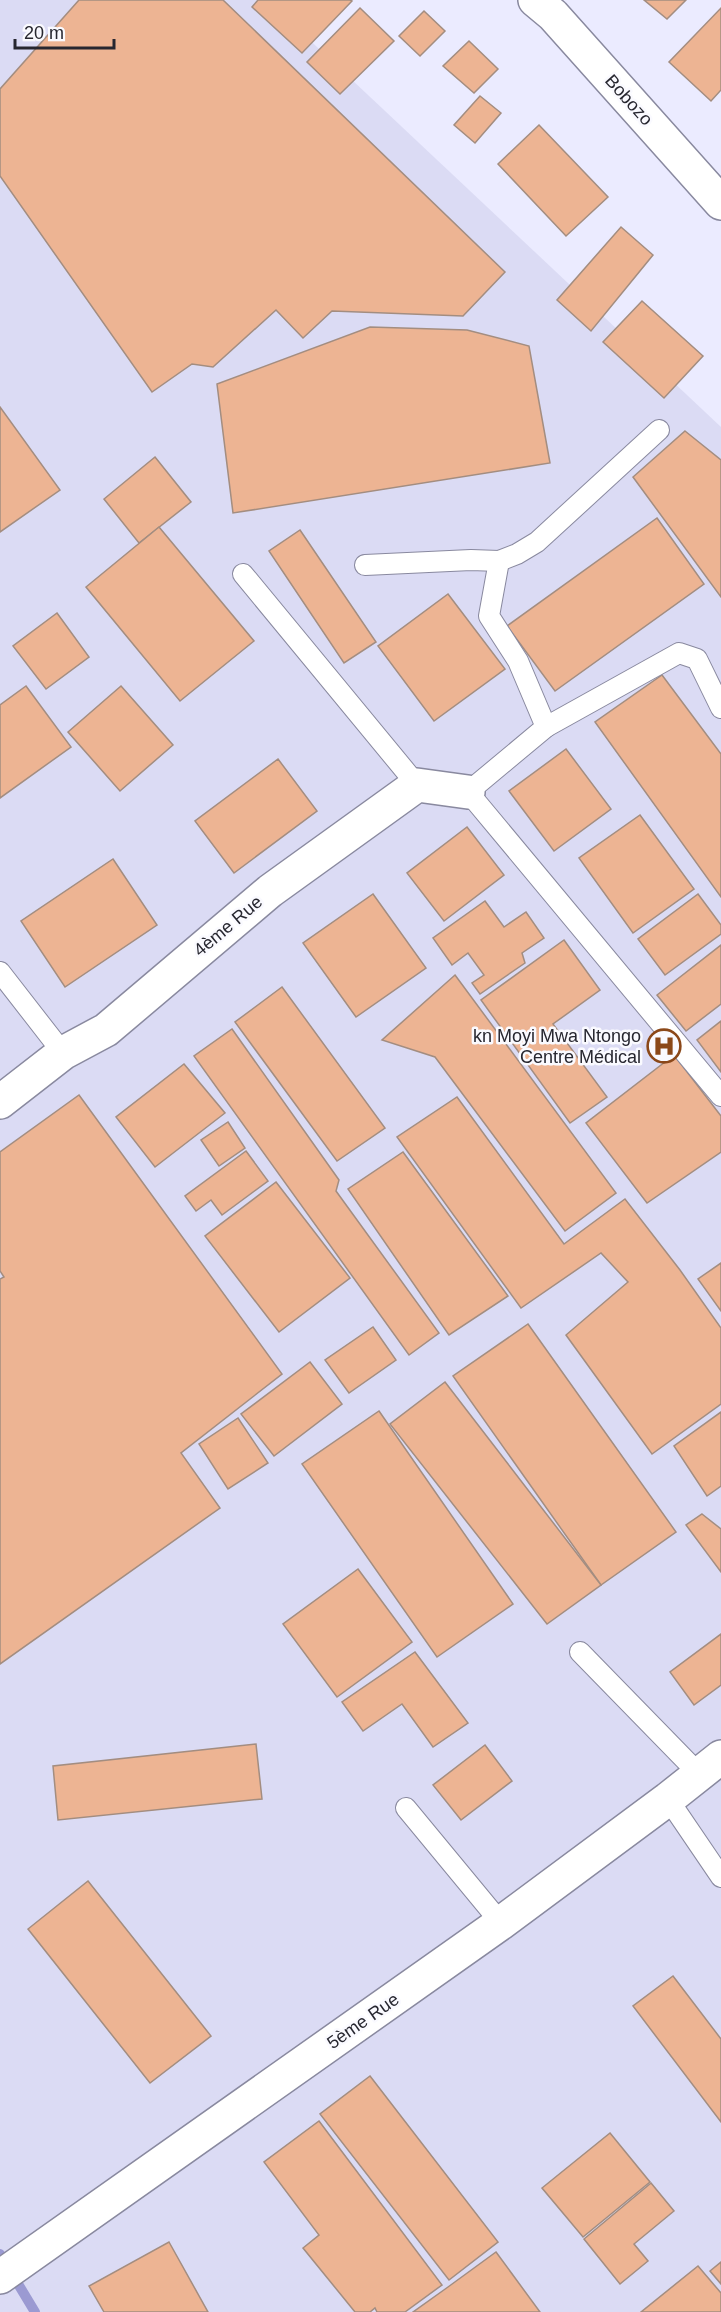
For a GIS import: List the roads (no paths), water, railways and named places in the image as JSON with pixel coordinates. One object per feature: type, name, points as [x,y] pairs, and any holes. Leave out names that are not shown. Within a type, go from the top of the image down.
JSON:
[{"type":"street","name":"Bobozo","points":[[552,5],[721,203]]},
{"type":"street","points":[[417,785],[468,792]]},
{"type":"street","name":"4ème Rue","points":[[0,1102],[63,1053],[106,1030],[270,891],[417,785]]},
{"type":"street","name":"5ème Rue","points":[[0,2277],[501,1923],[710,1766]]},
{"type":"lane","points":[[365,565],[471,560],[499,561],[517,554],[537,542],[659,430]]},
{"type":"lane","points":[[499,561],[489,616],[518,661],[546,728]]},
{"type":"lane","points":[[243,574],[417,785]]},
{"type":"lane","points":[[721,708],[697,659],[679,653],[546,728],[468,792],[721,1096]]},
{"type":"lane","points":[[0,972],[63,1053]]},
{"type":"lane","points":[[580,1652],[710,1766]]},
{"type":"lane","points":[[668,1799],[721,1877]]},
{"type":"lane","points":[[406,1808],[501,1923]]},
{"type":"waterway","points":[[0,2254],[35,2312]]},
{"type":"place","name":"kn Moyi Mwa Ntongo Centre Médical","points":[[664,1046]]}]
